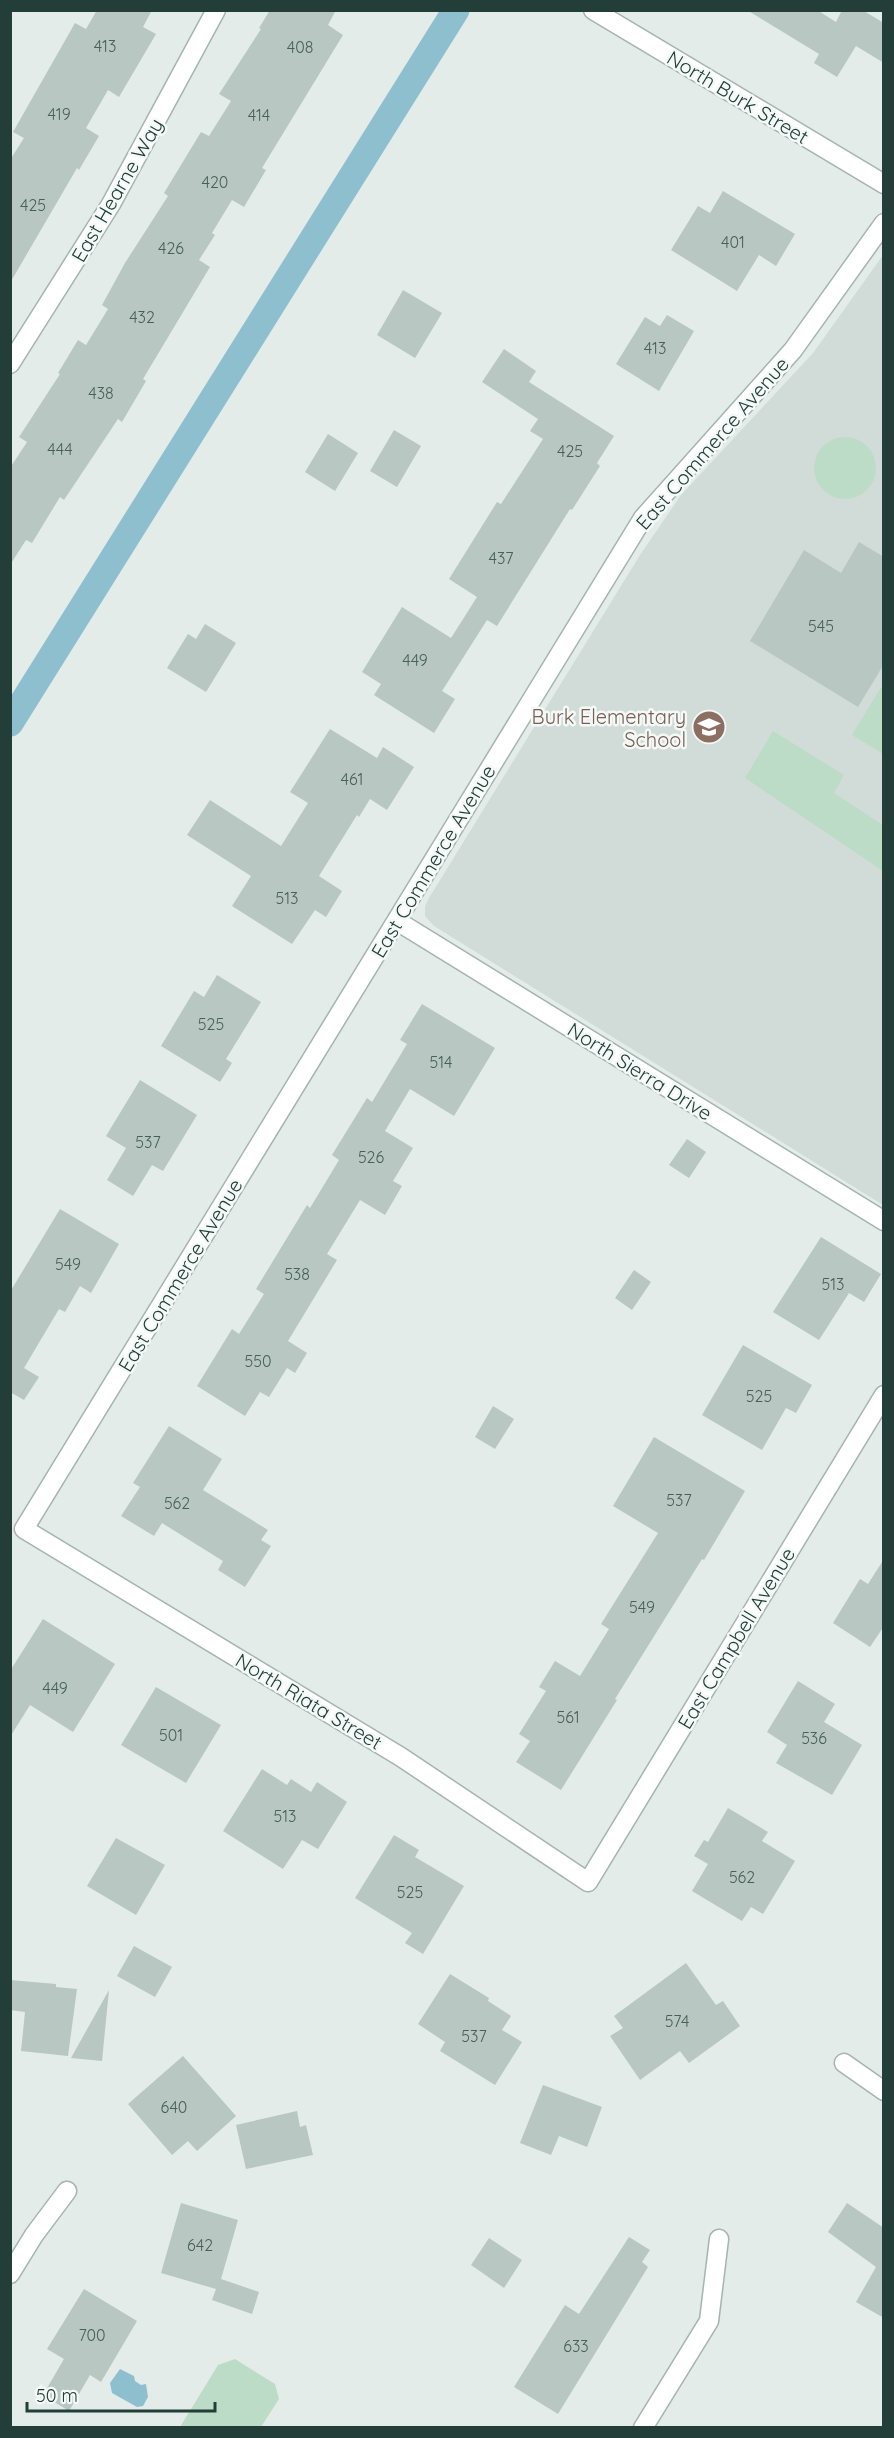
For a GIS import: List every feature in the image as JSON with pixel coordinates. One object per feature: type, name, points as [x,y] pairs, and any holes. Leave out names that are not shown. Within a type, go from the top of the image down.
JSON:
[{"type":"street","name":"East Hearne Way","points":[[10,364],[111,204],[216,10]]},
{"type":"street","name":"North Burk Street","points":[[593,10],[884,184]]},
{"type":"street","name":"East Commerce Avenue","points":[[24,1529],[643,518],[793,350],[884,223]]},
{"type":"street","name":"North Sierra Drive","points":[[397,921],[884,1221]]},
{"type":"street","name":"East Campbell Avenue","points":[[588,1882],[884,1395]]},
{"type":"street","name":"North Riata Street","points":[[24,1529],[401,1757],[588,1882]]},
{"type":"street","points":[[844,2063],[884,2091]]},
{"type":"street","points":[[10,2274],[34,2235],[67,2191]]},
{"type":"street","points":[[643,2427],[709,2321],[719,2239]]},
{"type":"shaded area","name":"Burk Elementary School","points":[[883,255],[883,1205],[434,926],[425,916],[425,906],[640,555],[681,495],[813,353]]},
{"type":"green space","points":[[839,437],[851,437],[867,446],[874,456],[876,468],[874,480],[867,490],[851,499],[839,499],[828,494],[819,485],[814,474],[814,462],[819,451],[828,442]]},
{"type":"green space","points":[[881,687],[884,688],[883,754],[852,735]]},
{"type":"green space","points":[[773,731],[844,775],[834,793],[883,825],[883,871],[745,778]]},
{"type":"green space","points":[[235,2359],[275,2384],[279,2399],[261,2427],[180,2427],[218,2365]]},
{"type":"water","points":[[120,2369],[134,2376],[135,2381],[141,2385],[146,2384],[148,2397],[143,2406],[137,2407],[112,2393],[110,2383]]},
{"type":"building","points":[[97,10],[152,10],[143,27],[156,34],[119,97],[108,90],[86,128],[99,136],[79,170],[77,168],[10,283],[10,160],[24,138],[13,132],[75,23],[86,29]]},
{"type":"building","points":[[270,10],[336,10],[328,25],[343,35],[262,168],[266,170],[244,207],[232,200],[212,233],[215,235],[199,260],[210,267],[143,379],[146,381],[122,422],[118,419],[64,500],[60,497],[32,543],[26,540],[10,565],[10,468],[27,442],[19,437],[60,374],[58,373],[78,340],[86,345],[108,309],[102,305],[125,263],[168,196],[164,193],[201,132],[209,136],[231,101],[219,94],[261,29],[259,28]]},
{"type":"building","points":[[747,10],[817,10],[836,22],[842,10],[862,10],[884,23],[884,63],[856,46],[837,77],[814,63],[819,54]]},
{"type":"building","points":[[723,191],[795,234],[776,266],[759,255],[737,291],[671,250],[698,206],[710,213]]},
{"type":"building","points":[[403,290],[442,313],[415,358],[377,335]]},
{"type":"building","points":[[667,315],[694,331],[659,391],[616,364],[645,317],[660,326]]},
{"type":"building","points":[[504,349],[536,371],[529,382],[614,436],[597,463],[600,466],[572,510],[570,509],[497,626],[487,620],[442,691],[455,699],[434,733],[374,695],[381,684],[362,672],[402,607],[451,638],[477,597],[449,579],[497,502],[501,504],[543,439],[530,431],[538,419],[482,382]]},
{"type":"building","points":[[394,430],[421,446],[397,487],[370,471]]},
{"type":"building","points":[[328,434],[358,453],[335,491],[305,472]]},
{"type":"building","points":[[859,542],[884,557],[884,664],[858,707],[750,641],[804,550],[841,573]]},
{"type":"building","points":[[205,624],[236,643],[206,692],[167,668],[188,634],[196,639]]},
{"type":"building","points":[[330,729],[377,758],[383,747],[414,767],[387,810],[370,799],[359,817],[357,815],[319,876],[342,891],[326,917],[315,910],[292,944],[232,906],[251,876],[187,835],[210,800],[281,846],[308,803],[290,792]]},
{"type":"building","points":[[217,975],[261,1002],[226,1059],[232,1063],[220,1082],[161,1046],[194,991],[204,997]]},
{"type":"building","points":[[422,1004],[495,1048],[454,1116],[410,1089],[385,1131],[413,1148],[393,1181],[402,1186],[385,1215],[360,1200],[327,1254],[337,1260],[288,1341],[307,1353],[295,1373],[287,1368],[269,1397],[260,1392],[245,1416],[197,1386],[232,1329],[239,1334],[264,1294],[256,1289],[307,1205],[310,1208],[339,1160],[332,1155],[367,1098],[372,1102],[407,1044],[400,1040]]},
{"type":"building","points":[[140,1080],[197,1115],[163,1171],[152,1165],[133,1196],[107,1180],[126,1148],[106,1136]]},
{"type":"building","points":[[687,1139],[706,1152],[689,1178],[669,1165]]},
{"type":"building","points":[[60,1209],[119,1244],[91,1293],[80,1286],[65,1312],[59,1309],[24,1368],[39,1377],[24,1400],[10,1392],[10,1292]]},
{"type":"building","points":[[821,1237],[881,1274],[864,1302],[849,1293],[819,1340],[773,1312]]},
{"type":"building","points":[[634,1270],[651,1282],[632,1310],[615,1298]]},
{"type":"building","points":[[743,1345],[812,1385],[796,1413],[786,1408],[762,1450],[702,1415]]},
{"type":"building","points":[[493,1406],[514,1419],[495,1449],[475,1437]]},
{"type":"building","points":[[169,1426],[222,1459],[203,1490],[268,1530],[261,1540],[271,1546],[245,1587],[218,1570],[223,1561],[162,1523],[154,1536],[121,1516],[140,1487],[133,1483]]},
{"type":"building","points":[[654,1437],[745,1491],[561,1790],[516,1762],[530,1741],[519,1734],[546,1691],[539,1687],[555,1661],[580,1676],[609,1629],[601,1624],[658,1533],[613,1506]]},
{"type":"building","points":[[884,1559],[884,1626],[870,1647],[833,1623],[860,1579],[868,1584]]},
{"type":"building","points":[[43,1619],[115,1664],[73,1732],[30,1705],[10,1737],[10,1671]]},
{"type":"building","points":[[798,1681],[835,1704],[824,1722],[862,1745],[832,1795],[776,1763],[787,1745],[767,1732]]},
{"type":"building","points":[[156,1687],[221,1725],[186,1783],[121,1745]]},
{"type":"building","points":[[262,1769],[287,1785],[291,1779],[311,1792],[317,1782],[347,1802],[318,1849],[302,1840],[283,1869],[223,1831]]},
{"type":"building","points":[[728,1808],[768,1832],[762,1841],[795,1861],[763,1914],[751,1907],[742,1921],[692,1891],[708,1864],[694,1856],[704,1840],[708,1842]]},
{"type":"building","points":[[394,1835],[419,1850],[415,1857],[464,1886],[423,1954],[405,1943],[412,1933],[355,1898]]},
{"type":"building","points":[[116,1838],[165,1865],[136,1915],[87,1886]]},
{"type":"building","points":[[134,1946],[172,1967],[155,1997],[117,1976]]},
{"type":"building","points":[[686,1963],[716,2005],[723,2001],[740,2026],[689,2063],[680,2051],[640,2080],[610,2036],[623,2028],[614,2016]]},
{"type":"building","points":[[450,1974],[489,1998],[488,2001],[511,2016],[502,2030],[522,2042],[495,2085],[440,2051],[445,2042],[418,2024]]},
{"type":"building","points":[[10,1980],[56,1984],[56,1987],[77,1989],[68,2056],[21,2051],[25,2012],[10,2010]]},
{"type":"building","points":[[109,1990],[102,2061],[71,2058]]},
{"type":"building","points":[[183,2056],[236,2116],[197,2151],[188,2141],[172,2155],[128,2104]]},
{"type":"building","points":[[543,2085],[602,2107],[587,2147],[559,2136],[551,2155],[520,2143]]},
{"type":"building","points":[[297,2111],[300,2127],[306,2125],[313,2155],[246,2169],[236,2125]]},
{"type":"building","points":[[181,2203],[238,2220],[221,2279],[259,2292],[252,2314],[212,2300],[216,2289],[161,2273]]},
{"type":"building","points":[[847,2203],[884,2228],[884,2318],[856,2302],[876,2267],[828,2232]]},
{"type":"building","points":[[629,2237],[650,2250],[642,2262],[648,2267],[558,2414],[514,2387],[565,2305],[579,2314]]},
{"type":"building","points":[[489,2238],[522,2260],[504,2288],[471,2265]]},
{"type":"building","points":[[84,2289],[137,2321],[101,2382],[90,2375],[69,2411],[43,2395],[64,2359],[47,2349]]},
{"type":"waterway","points":[[10,723],[456,10]]},
{"type":"place","name":"Burk Elementary School","points":[[709,727]]}]
